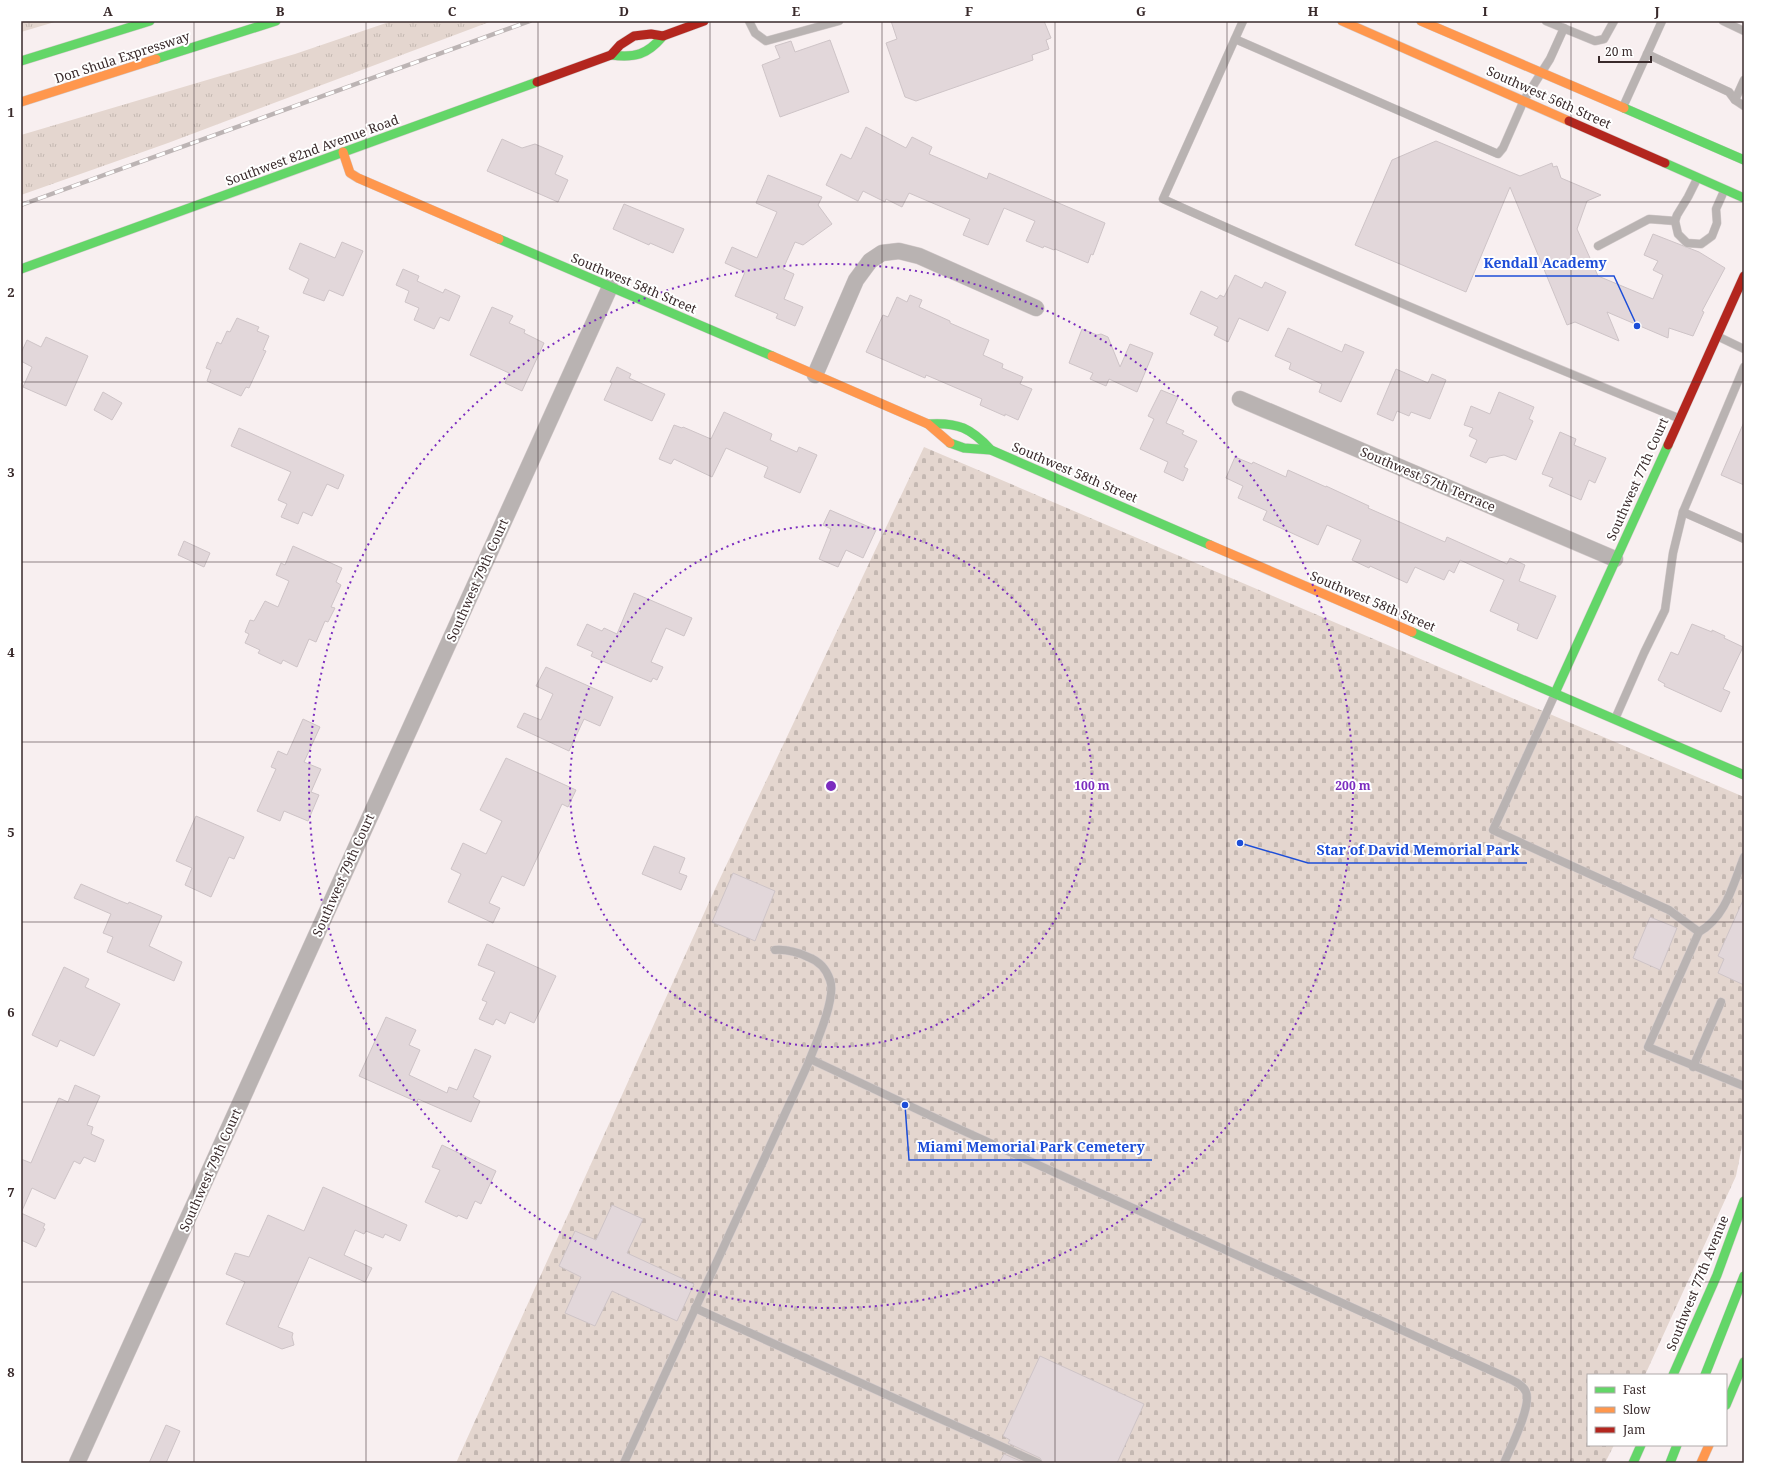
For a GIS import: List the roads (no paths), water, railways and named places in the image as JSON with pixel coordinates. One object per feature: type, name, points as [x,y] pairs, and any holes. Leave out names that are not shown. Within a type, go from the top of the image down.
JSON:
[{"type":"main road","name":"Don Shula Expressway","points":[[21,61],[150,21]]},
{"type":"main road","name":"Don Shula Expressway","points":[[21,102],[276,21]]},
{"type":"main road","name":"Southwest 82nd Avenue Road","points":[[21,269],[611,55],[623,42],[634,36],[651,34],[663,36],[704,21]]},
{"type":"main road","name":"Southwest 56th Street","points":[[1342,21],[1744,198]]},
{"type":"main road","name":"Southwest 56th Street","points":[[1421,21],[1744,160]]},
{"type":"main road","name":"Southwest 82nd Avenue Road","points":[[611,55],[623,57],[642,55],[655,47],[663,36]]},
{"type":"main road","name":"Southwest 58th Street","points":[[343,152],[350,172],[358,178],[928,424],[947,441],[960,448],[976,451],[991,450]]},
{"type":"main road","name":"Southwest 77th Court","points":[[1555,693],[1678,418],[1744,276]]},
{"type":"main road","name":"Southwest 58th Street","points":[[928,424],[948,423],[967,428],[982,440],[991,450],[1744,775]]},
{"type":"main road","name":"Southwest 77th Avenue","points":[[1673,1374],[1717,1275],[1744,1201]]},
{"type":"main road","points":[[1705,1374],[1744,1276]]},
{"type":"main road","points":[[1727,1403],[1744,1362]]},
{"type":"main road","points":[[1633,1463],[1641,1446]]},
{"type":"main road","points":[[1670,1463],[1677,1446]]},
{"type":"main road","points":[[1701,1463],[1709,1446]]},
{"type":"street","points":[[815,375],[856,280],[865,266],[876,256],[882,253],[898,251],[919,256],[1036,308]]},
{"type":"street","name":"Southwest 79th Court","points":[[77,1463],[610,287]]},
{"type":"street","name":"Southwest 57th Terrace","points":[[1240,399],[1615,559]]},
{"type":"lane","points":[[749,21],[755,33],[766,41],[839,21]]},
{"type":"lane","points":[[1243,21],[1163,199],[1445,322],[1678,418]]},
{"type":"lane","points":[[1546,21],[1595,41],[1604,39],[1614,21]]},
{"type":"lane","points":[[1623,107],[1662,21]]},
{"type":"lane","points":[[1723,21],[1744,31]]},
{"type":"lane","points":[[1235,39],[1498,154],[1503,148],[1524,100],[1540,72],[1550,59],[1564,28]]},
{"type":"lane","points":[[1647,54],[1729,92],[1735,100],[1744,106]]},
{"type":"lane","points":[[1735,100],[1744,80]]},
{"type":"lane","points":[[1697,177],[1675,221],[1678,234],[1687,242],[1701,244],[1712,236],[1716,230],[1716,209],[1725,190]]},
{"type":"lane","points":[[1598,246],[1649,219],[1675,221]]},
{"type":"lane","points":[[1716,336],[1744,349]]},
{"type":"lane","points":[[1615,720],[1644,653],[1665,610],[1673,553],[1683,512],[1744,367]]},
{"type":"lane","points":[[1683,512],[1744,539]]},
{"type":"lane","points":[[1555,693],[1493,830],[1669,910],[1699,932]]},
{"type":"lane","points":[[1744,857],[1722,912],[1710,926],[1699,932],[1648,1047],[1693,1067],[1744,1086]]},
{"type":"lane","points":[[624,1463],[810,1059],[824,1022],[830,998],[831,981],[823,965],[812,958],[784,949],[775,950]]},
{"type":"lane","points":[[1693,1067],[1721,1002]]},
{"type":"lane","points":[[810,1059],[1521,1385],[1526,1392],[1527,1400],[1522,1423],[1504,1463]]},
{"type":"lane","points":[[695,1308],[1038,1463]]},
{"type":"railway","points":[[21,205],[530,21]]},
{"type":"place","name":"Kendall Academy","points":[[1637,326]]},
{"type":"place","name":"Star of David Memorial Park","points":[[1240,843]]},
{"type":"place","name":"Miami Memorial Park Cemetery","points":[[905,1105]]}]
